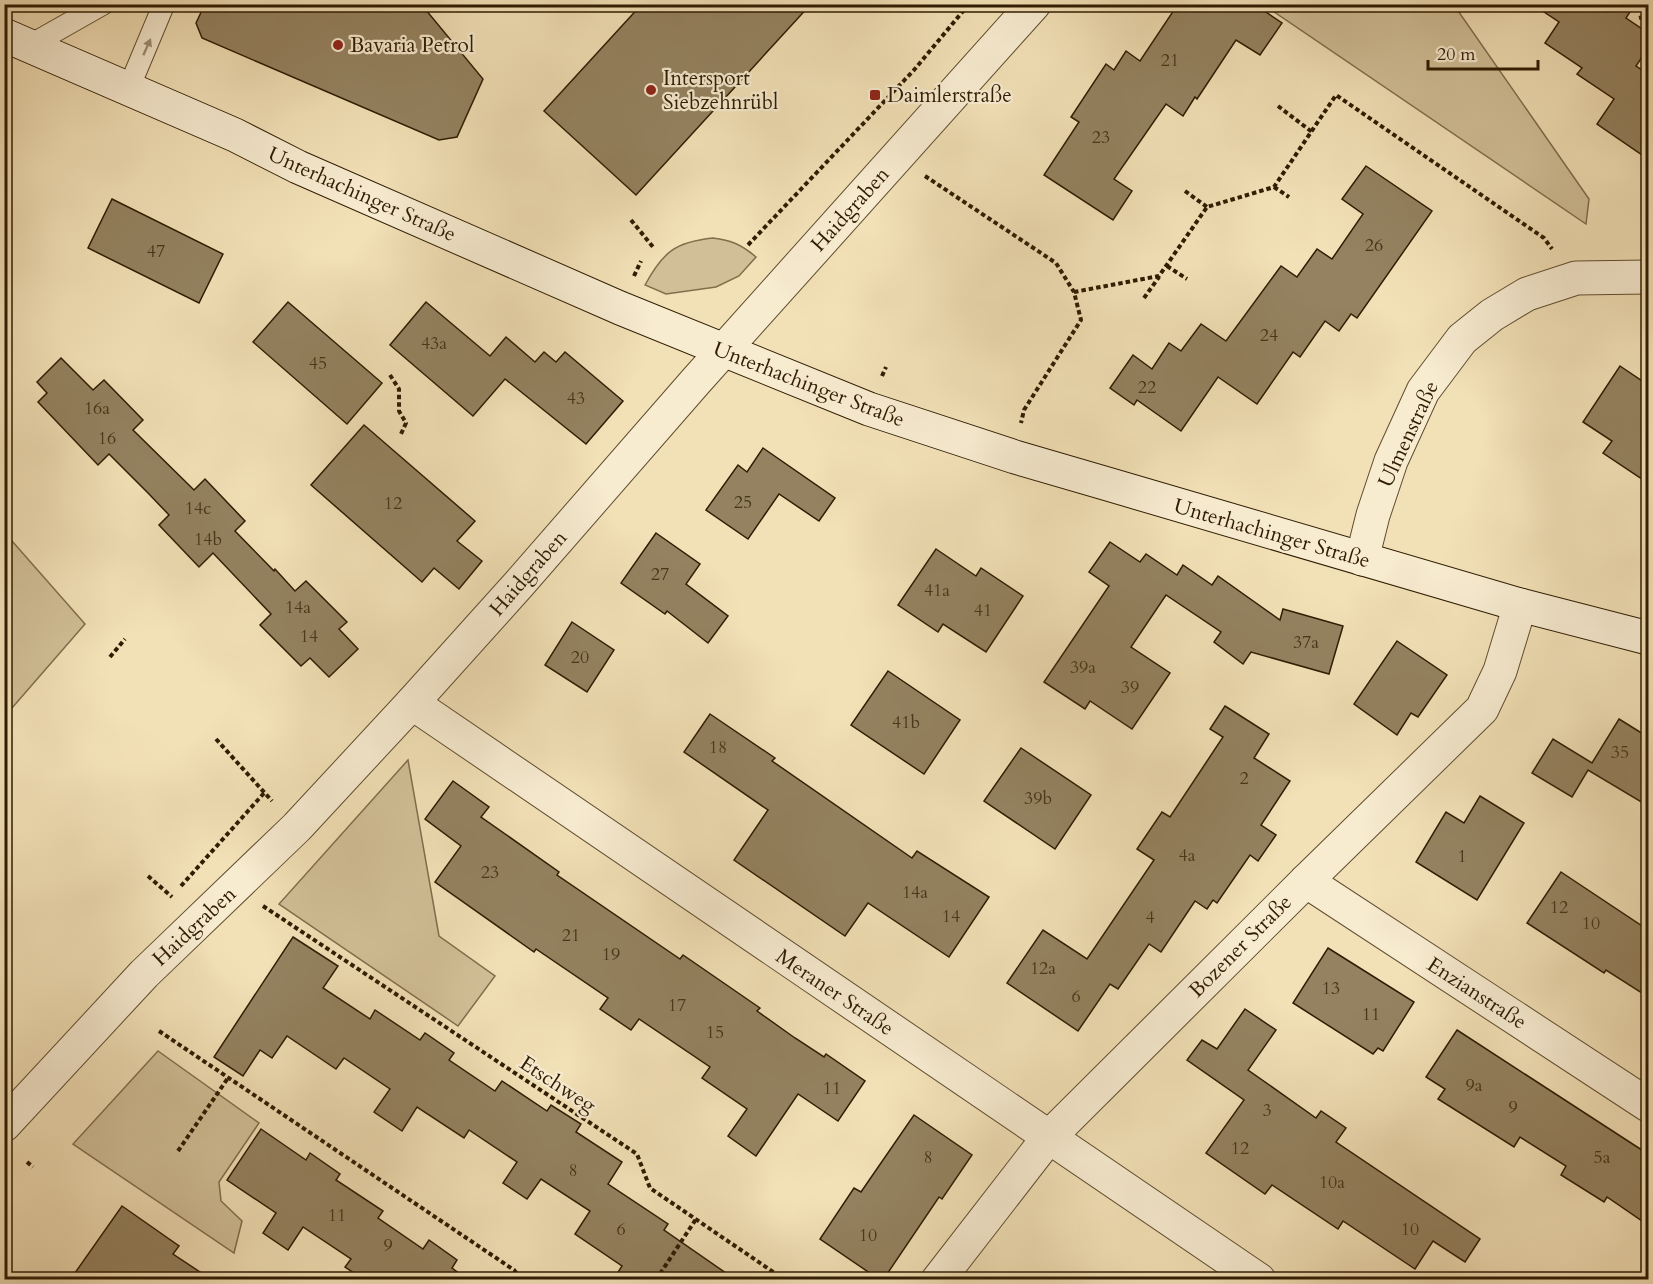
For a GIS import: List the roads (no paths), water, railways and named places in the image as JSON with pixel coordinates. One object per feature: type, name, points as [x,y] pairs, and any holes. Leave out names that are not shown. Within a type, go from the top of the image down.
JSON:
[{"type":"street","name":"Haidgraben","points":[[4,1125],[144,974],[297,827],[412,703],[1034,4]]},
{"type":"street","name":"Unterhachinger Straße","points":[[17,41],[620,308],[869,409],[1004,454],[1521,605],[1648,638]]},
{"type":"street","name":"Ulmenstraße","points":[[1362,559],[1373,515],[1391,461],[1423,391],[1462,339],[1492,315],[1527,294],[1576,278],[1648,277]]},
{"type":"street","name":"Bozener Straße","points":[[938,1280],[1048,1138],[1306,880],[1482,709],[1500,671],[1521,605]]},
{"type":"street","name":"Meraner Straße","points":[[412,703],[1259,1280]]},
{"type":"street","name":"Enzianstraße","points":[[1306,880],[1648,1105]]},
{"type":"lane","points":[[17,41],[103,4]]},
{"type":"lane","points":[[128,90],[164,4]]},
{"type":"place","name":"Bavaria Petrol","points":[[338,45]]},
{"type":"place","name":"Intersport Siebzehnrübl","points":[[651,90]]},
{"type":"place","name":"Daimlerstraße","points":[[875,95]]}]
